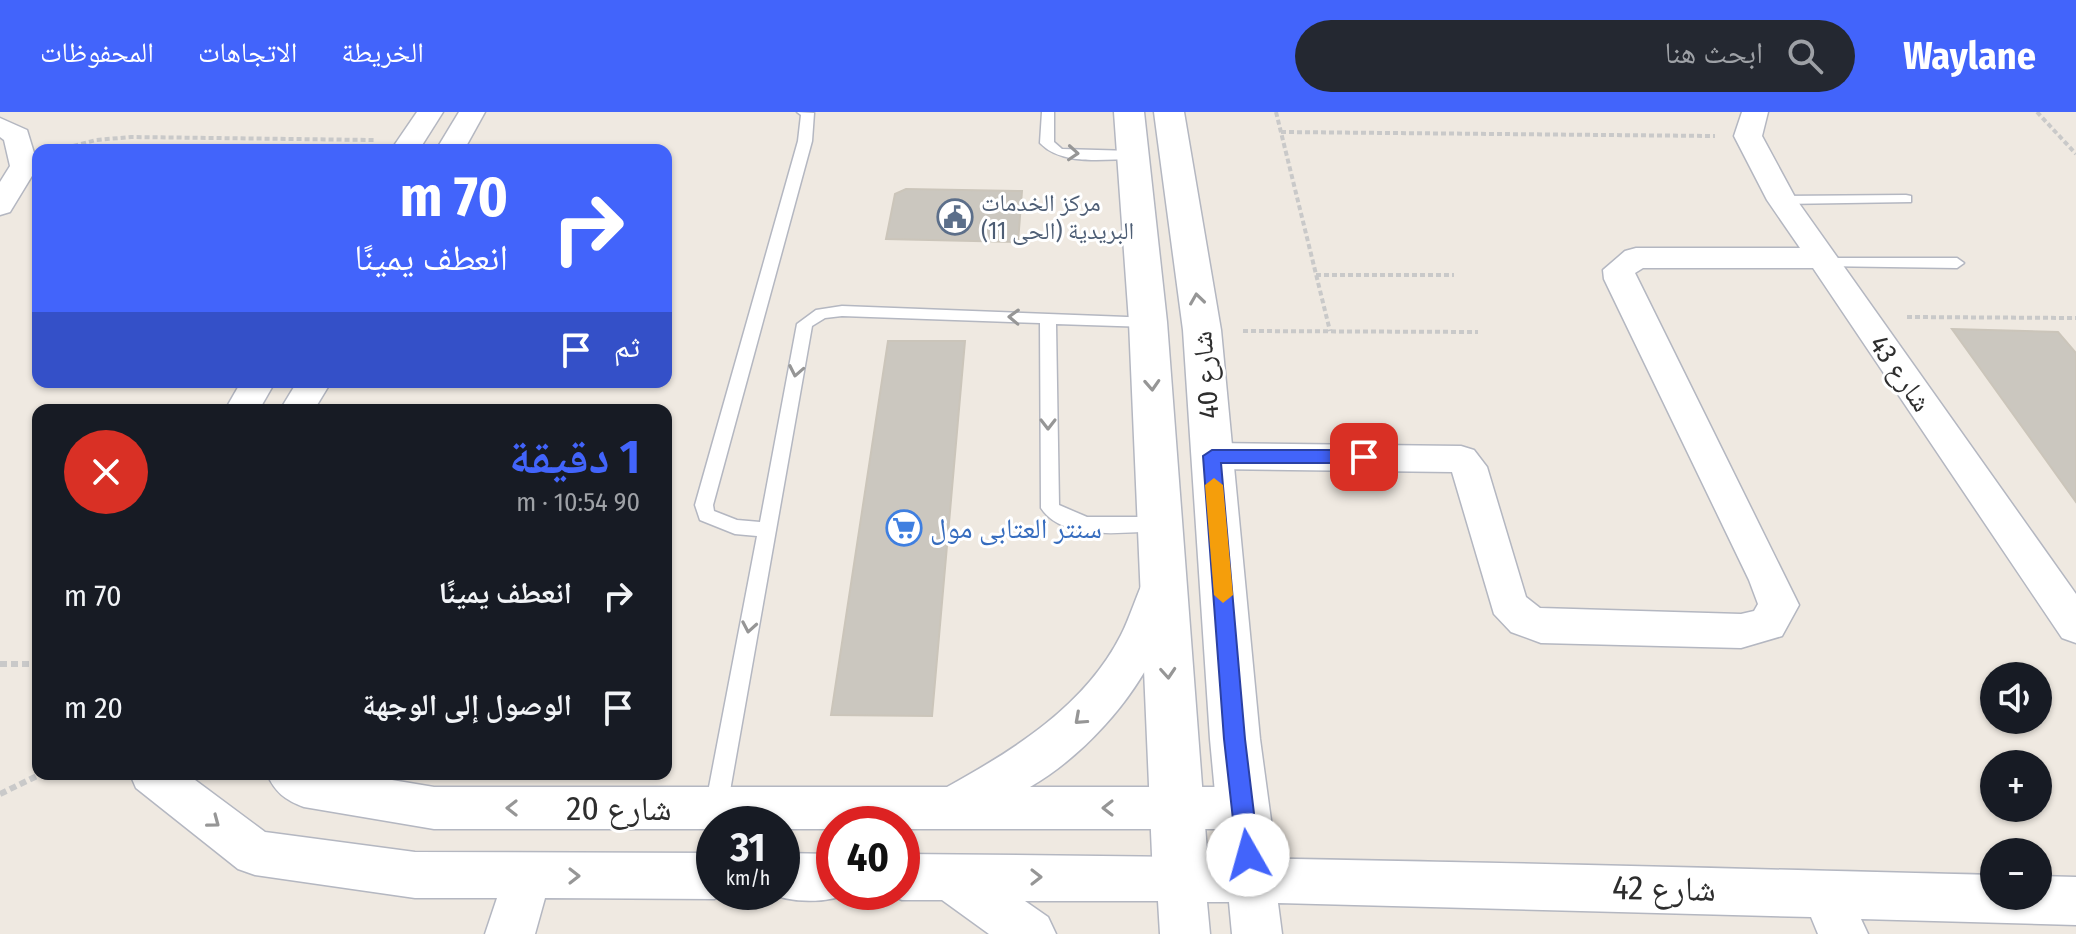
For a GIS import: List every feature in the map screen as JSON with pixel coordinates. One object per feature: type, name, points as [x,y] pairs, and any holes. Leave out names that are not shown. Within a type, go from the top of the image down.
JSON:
[{"type":"street","points":[[409,144],[430,112]]},
{"type":"street","points":[[453,144],[472,112]]},
{"type":"street","name":"شارع 40","points":[[1129,112],[1148,322],[1181,878]]},
{"type":"street","name":"شارع 40","points":[[1169,112],[1202,330],[1242,808],[1251,879]]},
{"type":"street","name":"شارع 43","points":[[1752,124],[1782,200],[2076,626]]},
{"type":"street","points":[[0,126],[17,136],[24,166],[0,206]]},
{"type":"street","points":[[1212,456],[1461,459],[1469,467],[1508,602],[1514,613],[1526,622],[1541,626],[1741,631],[1768,624],[1779,605],[1769,580],[1620,279],[1619,270],[1636,258],[1824,261]]},
{"type":"street","points":[[953,807],[1033,762],[1095,706],[1138,645],[1162,582]]},
{"type":"street","points":[[160,780],[255,853],[415,875],[696,876]]},
{"type":"street","name":"شارع 20","points":[[296,780],[304,786],[434,808],[696,808]]},
{"type":"street","name":"شارع 20","points":[[800,808],[1242,808]]},
{"type":"street","points":[[510,934],[528,875]]},
{"type":"street","points":[[920,877],[1251,879],[1257,934]]},
{"type":"street","points":[[949,877],[1031,934]]},
{"type":"street","points":[[1181,878],[1185,934]]},
{"type":"street","name":"شارع 42","points":[[1251,879],[1834,913],[2076,901]]},
{"type":"lane","points":[[766,530],[719,522],[706,515],[704,505],[805,141],[810,121],[808,113],[803,112]]},
{"type":"lane","points":[[1048,112],[1047,143],[1058,152],[1133,155]]},
{"type":"lane","points":[[1782,200],[1906,199]]},
{"type":"lane","points":[[1824,261],[1957,263]]},
{"type":"lane","points":[[716,806],[805,324],[821,314],[842,311],[1148,322]]},
{"type":"lane","points":[[1048,318],[1050,508],[1061,518],[1078,523],[1159,524]]},
{"type":"path","points":[[1276,112],[1330,331]]},
{"type":"path","points":[[2037,112],[2076,154]]},
{"type":"path","points":[[1281,132],[1752,124]]},
{"type":"path","points":[[81,144],[131,137],[373,144]]},
{"type":"path","points":[[1316,275],[1454,275]]},
{"type":"path","points":[[1862,316],[2076,318]]},
{"type":"path","points":[[1202,330],[1478,332]]},
{"type":"path","points":[[0,664],[32,664]]},
{"type":"path","points":[[0,794],[32,778]]},
{"type":"building","name":"مركز الخدمات البريدية (الحى 11)","points":[[906,189],[1022,191],[1018,242],[886,239],[895,194]]},
{"type":"building","points":[[1952,329],[2058,332],[2076,353],[2076,502]]},
{"type":"building","name":"سنتر العتابى مول","points":[[888,341],[965,341],[932,716],[831,715]]},
{"type":"slow traffic","points":[[1214,485],[1223,595]]},
{"type":"place","name":"مركز الخدمات البريدية (الحى 11)","points":[[955,217]]},
{"type":"place","name":"سنتر العتابى مول","points":[[904,528]]},
{"type":"route","points":[[1248,855],[1235,739],[1212,456],[1364,457]]}]
